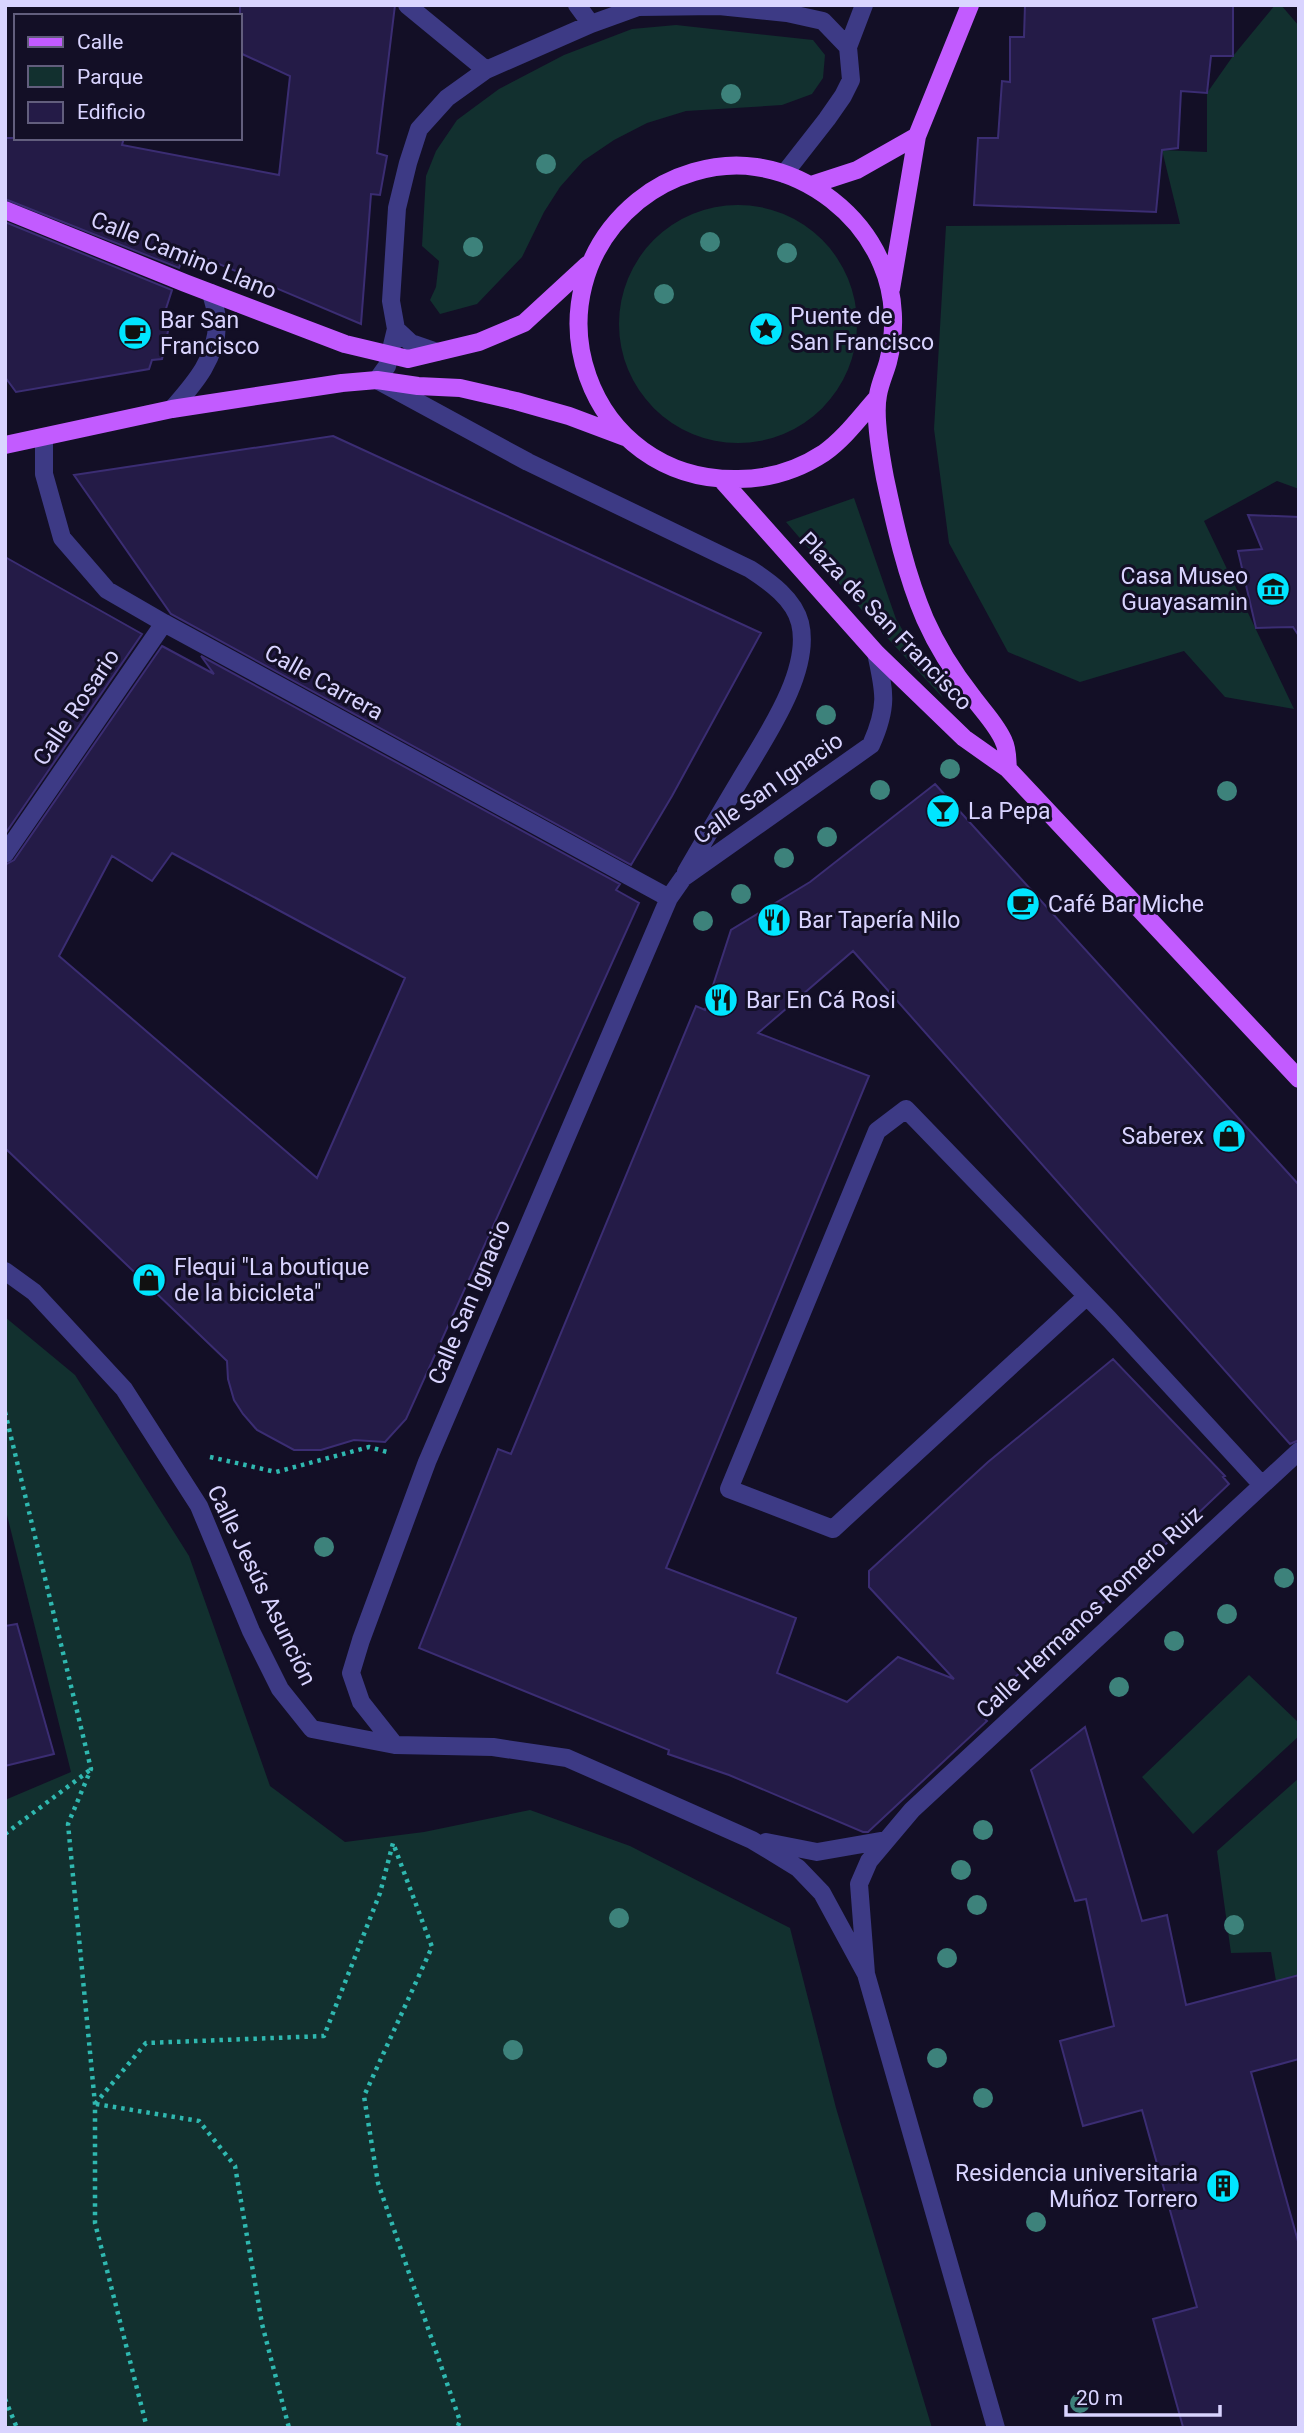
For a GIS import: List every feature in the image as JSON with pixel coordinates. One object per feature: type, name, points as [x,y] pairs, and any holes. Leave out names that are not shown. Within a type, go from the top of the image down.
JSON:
[{"type":"main road","points":[[890,292],[917,136],[970,5]]},
{"type":"main road","points":[[811,185],[857,170],[917,136]]},
{"type":"main road","name":"Plaza de San Francisco","points":[[877,398],[842,438],[806,463],[764,478],[721,479],[672,467],[656,459],[629,438],[610,418],[595,395],[579,342],[578,313],[582,286],[591,260],[605,235],[624,212],[646,194],[671,180],[698,170],[727,166],[756,167],[784,174],[811,185],[854,219],[882,265],[890,292],[892,338],[877,398],[885,478],[908,571],[926,620],[955,674],[1005,743],[1008,769]]},
{"type":"main road","name":"Calle Camino Llano","points":[[5,210],[345,344]]},
{"type":"main road","name":"Plaza de San Francisco","points":[[345,344],[408,359],[479,342],[524,323],[564,289],[591,260]]},
{"type":"main road","points":[[5,445],[172,409],[377,380],[460,388],[569,416],[629,438]]},
{"type":"main road","name":"Plaza de San Francisco","points":[[721,479],[876,653],[964,738],[1008,769]]},
{"type":"main road","points":[[1008,769],[1299,1079]]},
{"type":"street","points":[[407,5],[486,69]]},
{"type":"street","points":[[577,5],[591,24]]},
{"type":"street","points":[[784,174],[843,96],[851,80],[848,47],[864,5]]},
{"type":"street","points":[[377,380],[387,366],[396,329],[391,300],[397,208],[419,130],[447,98],[486,69],[638,7],[719,6],[799,16],[823,21],[848,47]]},
{"type":"street","points":[[172,409],[199,379],[212,351],[217,320],[211,293]]},
{"type":"street","points":[[396,329],[411,343],[437,352]]},
{"type":"street","name":"Calle San Ignacio","points":[[377,380],[528,462],[750,569],[784,596],[800,621],[802,636],[801,654],[785,704],[669,898],[427,1462],[361,1640],[351,1673],[361,1702],[395,1745]]},
{"type":"street","name":"Calle Carrera","points":[[44,437],[44,474],[62,537],[107,590],[669,898]]},
{"type":"street","name":"Calle Rosario","points":[[5,854],[164,623]]},
{"type":"street","name":"Calle San Ignacio","points":[[683,878],[871,745],[881,723],[885,698],[876,653]]},
{"type":"street","points":[[1087,1296],[833,1529],[729,1489],[877,1131],[906,1109],[1087,1296],[1262,1485]]},
{"type":"street","name":"Calle Jesús Asunción","points":[[5,1271],[34,1292],[124,1389],[199,1506],[251,1631],[280,1689],[312,1729],[395,1745]]},
{"type":"street","name":"Calle Hermanos Romero Ruiz","points":[[866,1974],[859,1884],[869,1861],[886,1840],[912,1810],[1299,1451]]},
{"type":"street","points":[[395,1745],[493,1747],[568,1758],[752,1840],[798,1868],[822,1894],[866,1974],[996,2428]]},
{"type":"street","points":[[752,1840],[817,1852],[886,1840]]},
{"type":"path","points":[[5,1412],[91,1769],[68,1824],[95,2104],[95,2223],[147,2428]]},
{"type":"path","points":[[161,1447],[276,1472],[369,1447],[427,1462]]},
{"type":"path","points":[[5,1834],[91,1769]]},
{"type":"path","points":[[95,2104],[146,2043],[324,2036],[380,1893],[393,1843],[432,1947],[364,2096],[378,2183],[460,2421],[457,2428]]},
{"type":"path","points":[[95,2104],[199,2121],[235,2166],[262,2324],[289,2428]]},
{"type":"path","points":[[5,2399],[17,2428]]},
{"type":"green space","points":[[1275,5],[1281,5],[1299,26],[1299,489],[1277,481],[1204,521],[1294,709],[1225,697],[1184,651],[1080,682],[1008,652],[949,543],[934,429],[946,226],[1180,224],[1162,150],[1207,152],[1207,93]]},
{"type":"green space","points":[[676,25],[813,40],[825,55],[823,78],[812,94],[782,105],[686,111],[647,123],[614,140],[583,161],[560,187],[544,212],[522,257],[477,304],[440,314],[430,300],[436,287],[439,261],[422,246],[426,176],[436,151],[457,120],[499,89],[564,55],[632,29]]},
{"type":"green space","points":[[738,205],[761,207],[784,214],[804,225],[822,240],[837,258],[848,278],[855,301],[855,347],[848,370],[837,390],[822,408],[804,423],[784,434],[761,441],[738,443],[715,441],[692,434],[672,423],[654,408],[639,390],[628,370],[621,347],[619,324],[621,301],[628,278],[639,258],[654,240],[672,225],[692,214],[715,207]]},
{"type":"green space","points":[[854,498],[896,619],[943,698],[867,616],[786,522]]},
{"type":"green space","points":[[5,1317],[75,1375],[189,1556],[270,1786],[345,1842],[424,1832],[530,1810],[630,1846],[790,1928],[836,2108],[932,2428],[5,2428],[5,1800],[71,1772],[5,1507]]},
{"type":"green space","points":[[1249,1675],[1299,1723],[1299,1736],[1193,1834],[1142,1777]]},
{"type":"green space","points":[[1299,1778],[1299,1975],[1276,1981],[1271,1952],[1231,1953],[1217,1851]]},
{"type":"building","points":[[240,5],[395,5],[377,153],[387,156],[380,195],[371,194],[361,324],[186,250],[179,268],[5,199],[5,138],[123,140],[122,145],[279,175],[290,76],[242,54]]},
{"type":"building","points":[[1025,5],[1233,5],[1233,56],[1211,56],[1207,93],[1181,91],[1178,148],[1162,150],[1156,212],[974,205],[978,138],[998,138],[1002,81],[1010,82],[1010,37],[1024,37]]},
{"type":"building","points":[[5,222],[172,290],[161,324],[168,331],[162,359],[152,360],[149,369],[16,392],[5,377]]},
{"type":"building","points":[[333,436],[761,633],[631,865],[171,614],[74,475]]},
{"type":"building","name":"Casa Museo Guayasamin","points":[[1248,515],[1299,517],[1299,636],[1293,627],[1256,628],[1238,551],[1262,549]]},
{"type":"building","points":[[5,557],[142,634],[5,834]]},
{"type":"building","points":[[162,646],[214,674],[201,656],[620,884],[616,890],[639,903],[406,1419],[385,1442],[354,1440],[321,1450],[294,1450],[257,1430],[234,1400],[228,1379],[227,1361],[5,1148],[5,865],[14,860]],"holes":[[[172,853],[405,978],[317,1178],[59,956],[112,856],[152,881]]]},
{"type":"building","points":[[935,784],[1299,1185],[1299,1440],[1290,1444],[853,951],[758,1033],[869,1076],[666,1568],[796,1618],[777,1673],[847,1702],[898,1657],[954,1679],[869,1587],[869,1571],[988,1462],[1113,1359],[1225,1476],[1223,1477],[1229,1484],[1109,1598],[977,1709],[987,1721],[868,1832],[863,1832],[729,1775],[668,1754],[669,1750],[419,1648],[498,1449],[511,1454],[696,1006],[705,1010],[731,930],[810,882]]},
{"type":"building","points":[[17,1624],[54,1754],[5,1766],[5,1626]]},
{"type":"building","name":"Residencia universitaria Muñoz Torrero","points":[[1085,1727],[1142,1921],[1167,1915],[1186,2005],[1299,1975],[1299,2059],[1251,2072],[1299,2245],[1299,2428],[1183,2427],[1153,2319],[1197,2307],[1142,2110],[1083,2126],[1060,2041],[1114,2026],[1086,1899],[1075,1901],[1031,1770]]},
{"type":"place","name":"Puente de San Francisco","points":[[766,329]]},
{"type":"place","name":"Bar San Francisco","points":[[135,333]]},
{"type":"place","name":"Casa Museo Guayasamin","points":[[1273,589]]},
{"type":"place","name":"La Pepa","points":[[943,811]]},
{"type":"place","name":"Café Bar Miche","points":[[1023,904]]},
{"type":"place","name":"Bar Tapería Nilo","points":[[774,920]]},
{"type":"place","name":"Bar En Cá Rosi","points":[[721,1000]]},
{"type":"place","name":"Saberex","points":[[1229,1136]]},
{"type":"place","name":"Flequi \"La boutique de la bicicleta\"","points":[[149,1280]]},
{"type":"place","name":"Residencia universitaria Muñoz Torrero","points":[[1223,2186]]}]
